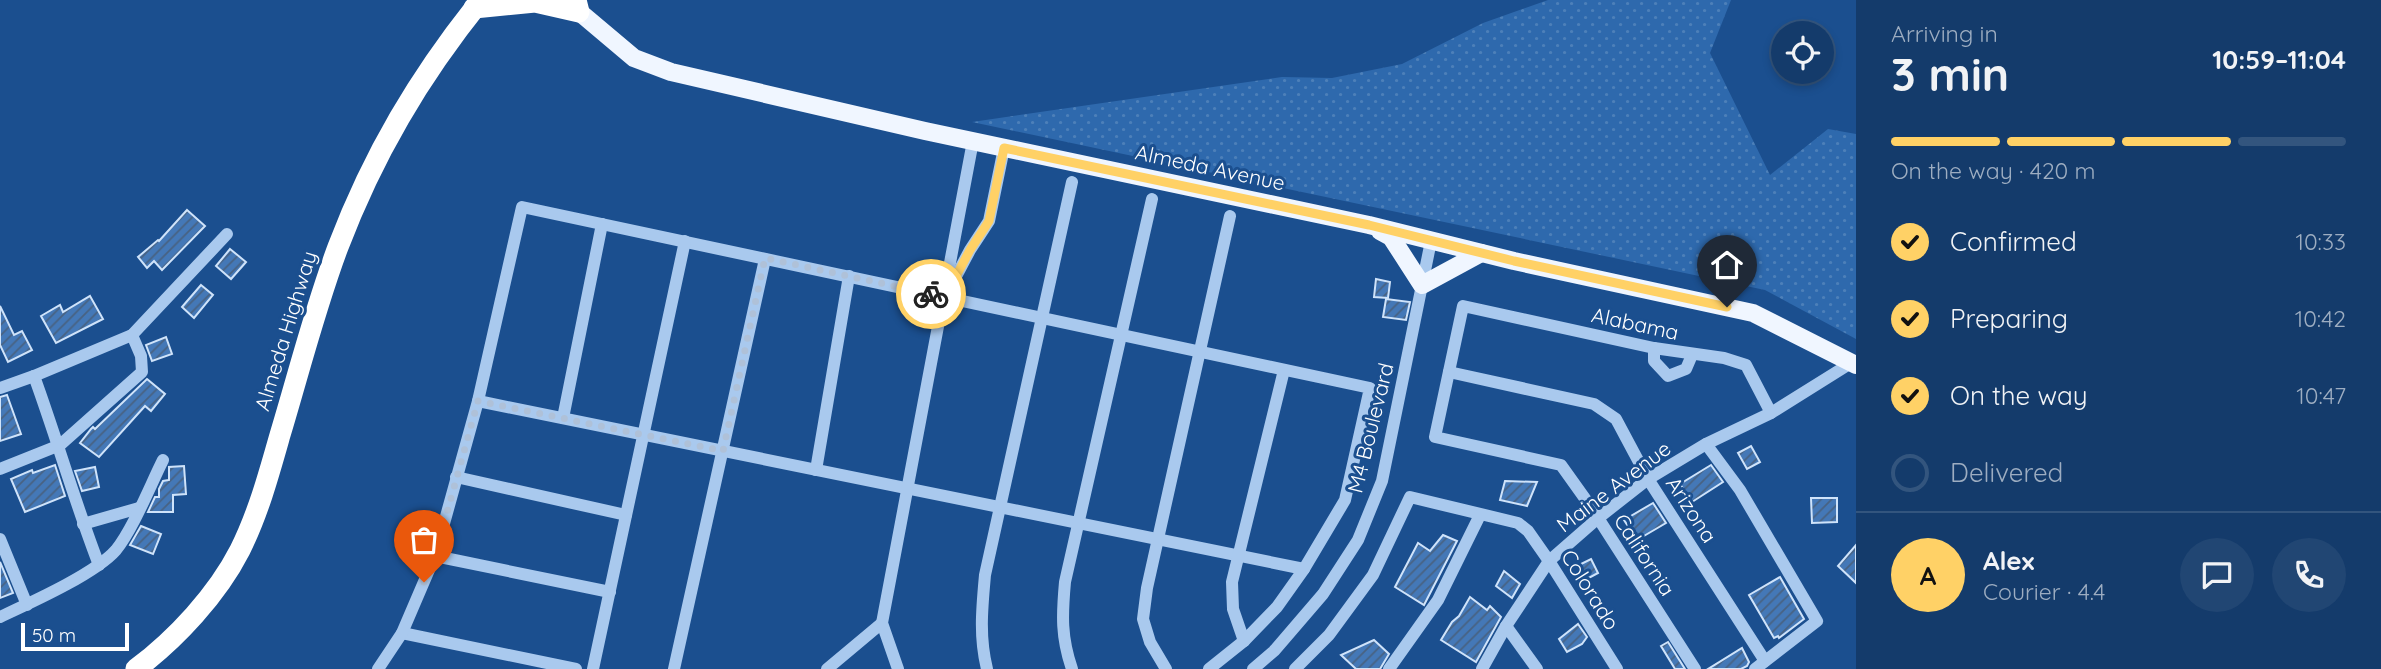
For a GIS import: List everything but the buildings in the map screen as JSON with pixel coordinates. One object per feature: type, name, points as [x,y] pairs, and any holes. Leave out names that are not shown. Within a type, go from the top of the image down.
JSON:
[{"type":"highway","points":[[477,4],[574,4]]},
{"type":"highway","name":"Almeda Highway","points":[[136,669],[183,627],[205,601],[239,551],[265,488],[338,248],[365,182],[415,88],[477,4]]},
{"type":"main road","name":"Almeda Avenue","points":[[574,4],[634,58],[671,72],[1004,148],[1369,225],[1431,242],[1754,313],[1854,364]]},
{"type":"main road","points":[[1369,225],[1391,237],[1422,285],[1481,253]]},
{"type":"street","points":[[898,669],[882,622],[973,141]]},
{"type":"street","points":[[945,297],[989,221],[1004,148]]},
{"type":"street","points":[[987,669],[981,645],[985,575],[1072,182]]},
{"type":"street","points":[[1073,669],[1066,652],[1061,620],[1065,582],[1152,199]]},
{"type":"street","points":[[377,669],[402,633],[435,556],[478,401],[522,206],[1370,388],[1345,500],[1304,569],[1277,607],[1244,641],[1209,669]]},
{"type":"street","points":[[1166,669],[1150,642],[1143,619],[1147,588],[1230,216]]},
{"type":"street","points":[[563,418],[601,223]]},
{"type":"street","points":[[0,388],[132,335],[227,234]]},
{"type":"street","points":[[593,669],[685,241]]},
{"type":"street","name":"M4 Boulevard","points":[[1253,669],[1274,651],[1323,594],[1358,540],[1382,481],[1431,242]]},
{"type":"street","points":[[674,669],[765,258]]},
{"type":"street","points":[[816,470],[849,276]]},
{"type":"street","name":"Alabama","points":[[1449,372],[1463,306],[1654,348],[1746,365],[1771,413]]},
{"type":"street","points":[[0,469],[60,445],[142,372],[141,356],[132,335]]},
{"type":"street","points":[[1654,348],[1654,361],[1668,376],[1686,369],[1692,355]]},
{"type":"street","name":"Maine Avenue","points":[[1482,669],[1506,626],[1549,561],[1598,519],[1648,480],[1706,444],[1771,413],[1854,364]]},
{"type":"street","points":[[1244,641],[1233,609],[1232,583],[1284,370]]},
{"type":"street","name":"California","points":[[1449,372],[1435,437],[1561,465],[1695,669]]},
{"type":"street","name":"Arizona","points":[[1449,372],[1594,404],[1616,418],[1648,480],[1760,665]]},
{"type":"street","points":[[34,376],[60,445],[83,524],[99,565]]},
{"type":"street","points":[[478,401],[1304,569]]},
{"type":"street","points":[[1706,444],[1740,490],[1816,621],[1760,665]]},
{"type":"street","points":[[0,617],[99,565],[115,550],[163,460]]},
{"type":"street","points":[[456,477],[626,515]]},
{"type":"street","name":"Colorado","points":[[1295,669],[1329,635],[1373,575],[1410,497],[1518,523],[1528,531],[1617,669]]},
{"type":"street","points":[[83,524],[139,508]]},
{"type":"street","points":[[1389,669],[1438,600],[1480,515]]},
{"type":"street","points":[[0,539],[27,605]]},
{"type":"street","points":[[435,556],[610,592]]},
{"type":"street","points":[[827,669],[882,622]]},
{"type":"street","points":[[1506,626],[1537,669]]},
{"type":"street","points":[[402,633],[576,669]]},
{"type":"shaded area","points":[[1548,0],[1731,0],[1710,53],[1770,175],[1828,129],[1856,134],[1856,339],[1765,290],[972,122],[1282,77],[1332,78],[1402,64],[1483,23]]},
{"type":"way so far","points":[[424,582],[435,556],[478,401],[723,451],[765,258],[931,294]]},
{"type":"route","points":[[931,294],[945,297],[989,221],[1004,148],[1369,225],[1431,242],[1727,307]]}]
